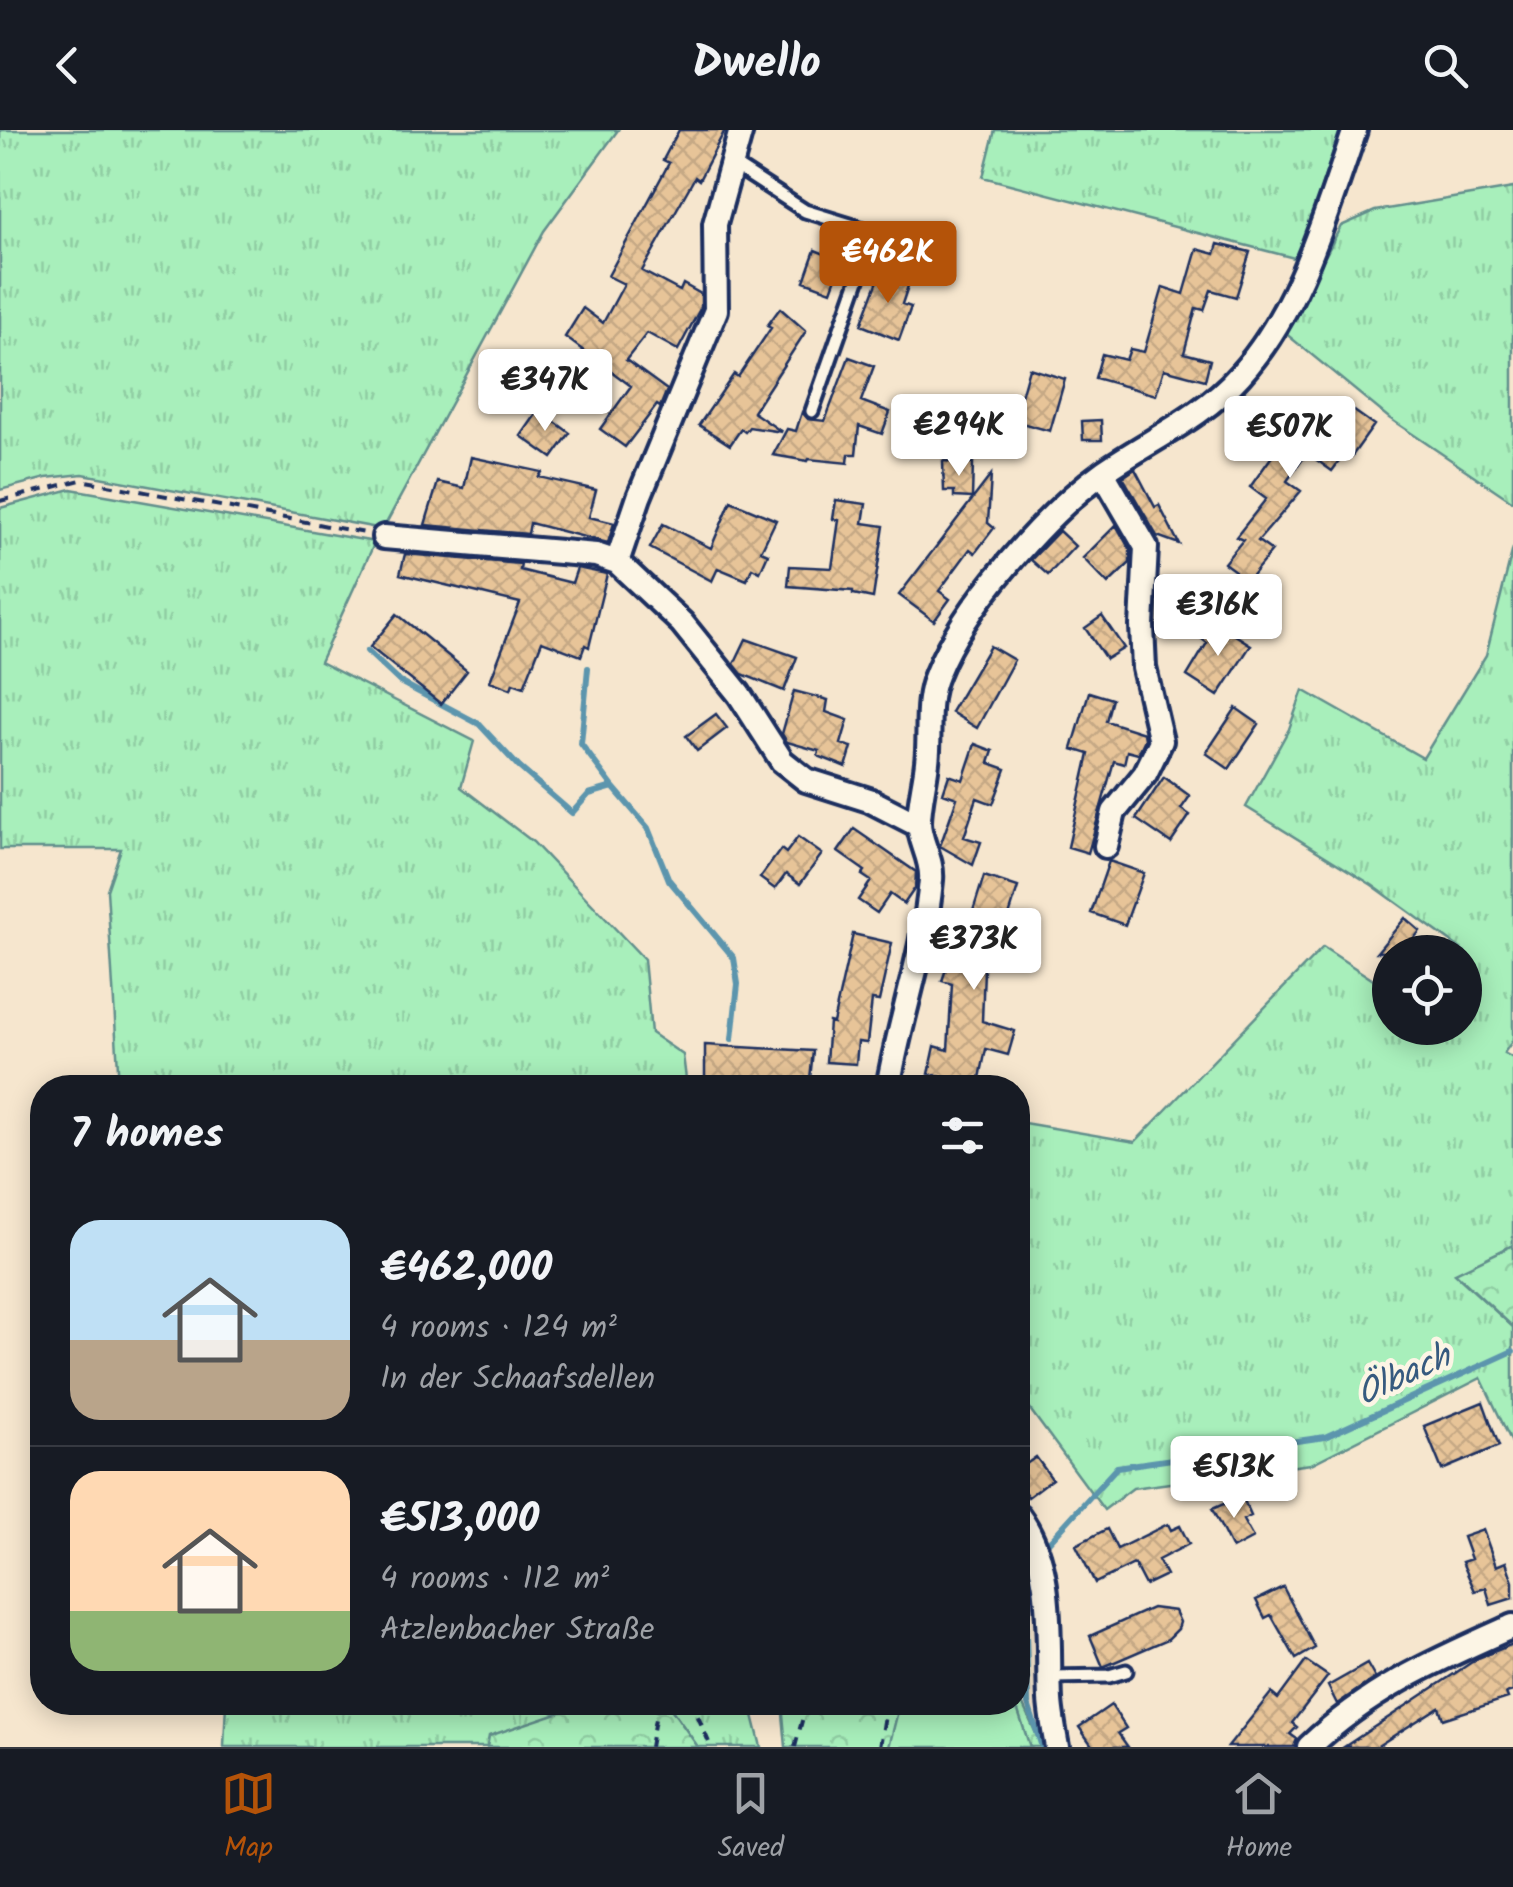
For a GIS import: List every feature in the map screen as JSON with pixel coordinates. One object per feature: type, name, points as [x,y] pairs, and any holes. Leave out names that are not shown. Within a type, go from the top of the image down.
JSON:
[{"type":"street","points":[[617,562],[716,310],[715,224],[740,130]]},
{"type":"street","points":[[890,1075],[928,914],[932,874],[929,852],[918,825],[928,758],[927,706],[936,673],[980,599],[1031,538],[1103,472],[1192,419],[1251,361],[1272,332],[1305,265],[1355,130]]},
{"type":"street","points":[[1103,472],[1146,547],[1144,668],[1161,741],[1146,774],[1114,812],[1106,846]]},
{"type":"street","points":[[384,537],[596,555],[617,562],[682,623],[739,694],[782,761],[806,780],[869,800],[918,825]]},
{"type":"street","points":[[1030,1539],[1039,1557],[1047,1608],[1056,1747]]},
{"type":"street","points":[[1309,1747],[1336,1721],[1409,1672],[1513,1626]]},
{"type":"lane","points":[[731,163],[805,211],[867,230],[870,243],[812,411]]},
{"type":"lane","points":[[1051,1677],[1109,1676],[1126,1671]]},
{"type":"path","points":[[0,502],[81,480],[384,537]]},
{"type":"path","points":[[650,1747],[656,1715]]},
{"type":"path","points":[[697,1715],[711,1747]]},
{"type":"path","points":[[795,1747],[804,1715]]},
{"type":"path","points":[[880,1747],[885,1715]]},
{"type":"green space","points":[[0,130],[618,130],[544,231],[383,529],[83,474],[46,478],[0,490]]},
{"type":"green space","points":[[995,130],[1340,130],[1298,259],[983,177]]},
{"type":"green space","points":[[1513,188],[1513,502],[1389,418],[1285,333],[1341,226],[1375,211]]},
{"type":"green space","points":[[71,489],[375,542],[320,662],[474,741],[461,787],[533,842],[644,959],[651,1033],[683,1055],[686,1075],[118,1075],[107,890],[121,849],[0,849],[0,508]]},
{"type":"green space","points":[[1513,548],[1513,1040],[1504,1053],[1513,1058],[1513,1245],[1455,1274],[1513,1327],[1513,1445],[1481,1378],[1311,1464],[1133,1488],[1104,1510],[1030,1409],[1030,1124],[1135,1142],[1323,947],[1372,979],[1372,1045],[1482,1045],[1482,935],[1441,935],[1372,885],[1246,807],[1289,729],[1303,690],[1423,758],[1486,655]]},
{"type":"green space","points":[[1513,1245],[1513,1327],[1455,1273]]},
{"type":"green space","points":[[225,1715],[554,1715],[490,1736],[487,1747],[224,1747]]},
{"type":"green space","points":[[551,1715],[675,1715],[698,1747],[487,1747],[489,1736]]},
{"type":"green space","points":[[675,1715],[753,1715],[761,1747],[698,1747]]},
{"type":"green space","points":[[783,1715],[1028,1715],[1042,1747],[786,1747]]},
{"type":"green space","points":[[897,1715],[1019,1715],[1030,1747],[889,1747]]},
{"type":"building","points":[[679,130],[725,130],[642,271],[680,291],[683,284],[701,294],[701,307],[678,350],[647,333],[626,360],[667,390],[660,407],[657,405],[625,447],[600,429],[631,386],[565,337],[583,308],[603,323],[624,284],[608,276],[669,163],[663,160]]},
{"type":"building","points":[[837,231],[858,237],[853,251],[832,244]]},
{"type":"building","points":[[914,234],[933,239],[928,259],[909,253]]},
{"type":"building","points":[[1218,244],[1250,252],[1236,297],[1211,290],[1204,310],[1196,308],[1184,353],[1210,360],[1205,380],[1164,369],[1156,395],[1095,378],[1102,354],[1126,360],[1130,349],[1144,352],[1163,287],[1184,294],[1197,249],[1215,254]]},
{"type":"building","points":[[815,250],[842,261],[831,291],[804,281]]},
{"type":"building","points":[[882,270],[910,280],[902,304],[911,307],[899,340],[861,325]]},
{"type":"building","points":[[780,308],[806,331],[753,412],[782,432],[741,429],[730,445],[699,425],[734,374],[738,377]]},
{"type":"building","points":[[849,357],[874,366],[861,401],[890,412],[882,434],[859,426],[856,454],[849,454],[848,463],[773,455],[787,429],[796,431],[802,412],[808,419],[825,421]]},
{"type":"building","points":[[1029,368],[1065,379],[1050,431],[1014,421]]},
{"type":"building","points":[[1350,408],[1374,425],[1352,456],[1346,452],[1332,471],[1307,453],[1287,481],[1301,491],[1258,541],[1272,551],[1239,591],[1235,571],[1224,563],[1243,540],[1236,537],[1266,499],[1250,487],[1275,452],[1260,441],[1270,426],[1286,438],[1301,418],[1329,438]]},
{"type":"building","points":[[539,410],[570,433],[552,458],[521,436]]},
{"type":"building","points":[[1101,420],[1102,440],[1083,440],[1082,421]]},
{"type":"building","points":[[471,457],[542,472],[539,477],[596,490],[589,517],[614,523],[608,543],[530,523],[528,534],[425,525],[438,482],[464,488]]},
{"type":"building","points":[[943,461],[973,463],[972,498],[954,497],[954,491],[944,491]]},
{"type":"building","points":[[1135,469],[1179,544],[1157,536],[1123,477]]},
{"type":"building","points":[[991,475],[988,523],[994,528],[975,553],[970,549],[939,591],[950,599],[934,621],[899,595]]},
{"type":"building","points":[[836,500],[866,504],[863,523],[884,526],[873,598],[853,591],[788,586],[790,566],[832,568],[839,520],[833,519]]},
{"type":"building","points":[[731,501],[776,520],[761,551],[768,554],[760,572],[752,568],[747,580],[718,568],[712,581],[650,548],[663,524],[711,548]]},
{"type":"building","points":[[1116,525],[1130,550],[1130,563],[1108,584],[1083,558]]},
{"type":"building","points":[[1059,531],[1075,546],[1048,575],[1031,560]]},
{"type":"building","points":[[405,554],[521,564],[520,570],[572,583],[577,568],[607,574],[589,647],[585,645],[581,656],[542,641],[524,687],[513,683],[511,689],[490,681],[520,603],[400,574]]},
{"type":"building","points":[[397,614],[467,671],[441,704],[370,647]]},
{"type":"building","points":[[1102,616],[1124,648],[1106,659],[1085,628]]},
{"type":"building","points":[[1214,622],[1251,645],[1218,696],[1187,676],[1207,643],[1202,639]]},
{"type":"building","points":[[746,639],[797,657],[784,691],[742,674],[734,664]]},
{"type":"building","points":[[990,646],[1014,660],[977,728],[951,712]]},
{"type":"building","points":[[794,691],[828,700],[826,712],[848,720],[841,744],[852,747],[846,767],[818,756],[819,751],[787,742],[782,734]]},
{"type":"building","points":[[1089,692],[1112,699],[1106,721],[1144,733],[1145,739],[1138,754],[1127,751],[1124,764],[1114,761],[1088,853],[1068,847],[1089,754],[1072,749]]},
{"type":"building","points":[[1236,708],[1259,724],[1229,769],[1206,753]]},
{"type":"building","points":[[716,714],[727,728],[697,751],[686,736]]},
{"type":"building","points":[[975,744],[993,751],[989,763],[1006,769],[993,804],[977,798],[964,837],[981,842],[973,865],[940,846],[957,798],[943,793],[949,775],[963,780]]},
{"type":"building","points":[[1164,777],[1190,796],[1181,809],[1190,815],[1171,843],[1136,819]]},
{"type":"building","points":[[854,829],[916,872],[915,888],[904,904],[890,894],[877,913],[858,900],[871,881],[862,875],[865,871],[838,852]]},
{"type":"building","points":[[798,837],[822,854],[800,884],[786,874],[775,889],[760,878],[781,849],[786,853]]},
{"type":"building","points":[[1109,861],[1144,873],[1125,925],[1091,913]]},
{"type":"building","points":[[984,876],[1018,887],[999,948],[985,944],[982,1021],[1015,1031],[1008,1055],[986,1049],[981,1075],[929,1074],[935,1046],[948,1050],[952,984],[942,981],[949,960],[957,962]]},
{"type":"building","points":[[1405,918],[1420,931],[1417,935],[1391,935]]},
{"type":"building","points":[[853,934],[892,943],[879,1001],[872,1000],[867,1043],[858,1042],[856,1064],[826,1062],[829,1022],[833,1023]]},
{"type":"building","points":[[705,1045],[813,1051],[810,1075],[705,1075]]},
{"type":"building","points":[[1483,1402],[1499,1446],[1442,1470],[1424,1426]]},
{"type":"building","points":[[1036,1457],[1052,1479],[1030,1496],[1030,1461]]},
{"type":"building","points":[[1242,1496],[1251,1516],[1243,1520],[1253,1538],[1232,1549],[1212,1509]]},
{"type":"building","points":[[1168,1524],[1171,1530],[1180,1526],[1189,1544],[1158,1560],[1166,1575],[1145,1585],[1134,1564],[1095,1583],[1076,1545],[1107,1529],[1117,1549]]},
{"type":"building","points":[[1483,1530],[1496,1566],[1506,1562],[1513,1582],[1513,1598],[1491,1605],[1486,1588],[1475,1591],[1462,1562],[1471,1559],[1463,1537]]},
{"type":"building","points":[[1283,1587],[1315,1648],[1296,1659],[1271,1615],[1265,1618],[1256,1600]]},
{"type":"building","points":[[1152,1608],[1175,1611],[1180,1622],[1178,1629],[1168,1639],[1103,1667],[1090,1636]]},
{"type":"building","points":[[1513,1644],[1513,1691],[1506,1693],[1508,1698],[1443,1719],[1439,1707],[1376,1747],[1344,1747],[1478,1658]]},
{"type":"building","points":[[1306,1661],[1328,1676],[1292,1723],[1297,1727],[1290,1734],[1297,1739],[1294,1747],[1228,1747],[1271,1693],[1278,1699]]},
{"type":"building","points":[[1367,1664],[1375,1678],[1337,1704],[1328,1686]]},
{"type":"building","points":[[1111,1705],[1126,1728],[1118,1733],[1128,1747],[1093,1747],[1079,1727]]},
{"type":"waterway","points":[[367,651],[400,682],[479,724],[519,767],[572,813],[589,794],[613,787],[648,828],[669,880],[734,958],[738,984],[732,1039]]},
{"type":"waterway","points":[[588,668],[581,744],[613,787]]},
{"type":"waterway","name":"Ölbach","points":[[1048,1543],[1117,1467],[1325,1437],[1513,1351]]},
{"type":"waterway","name":"Ölbach","points":[[1030,1710],[1042,1747]]}]
